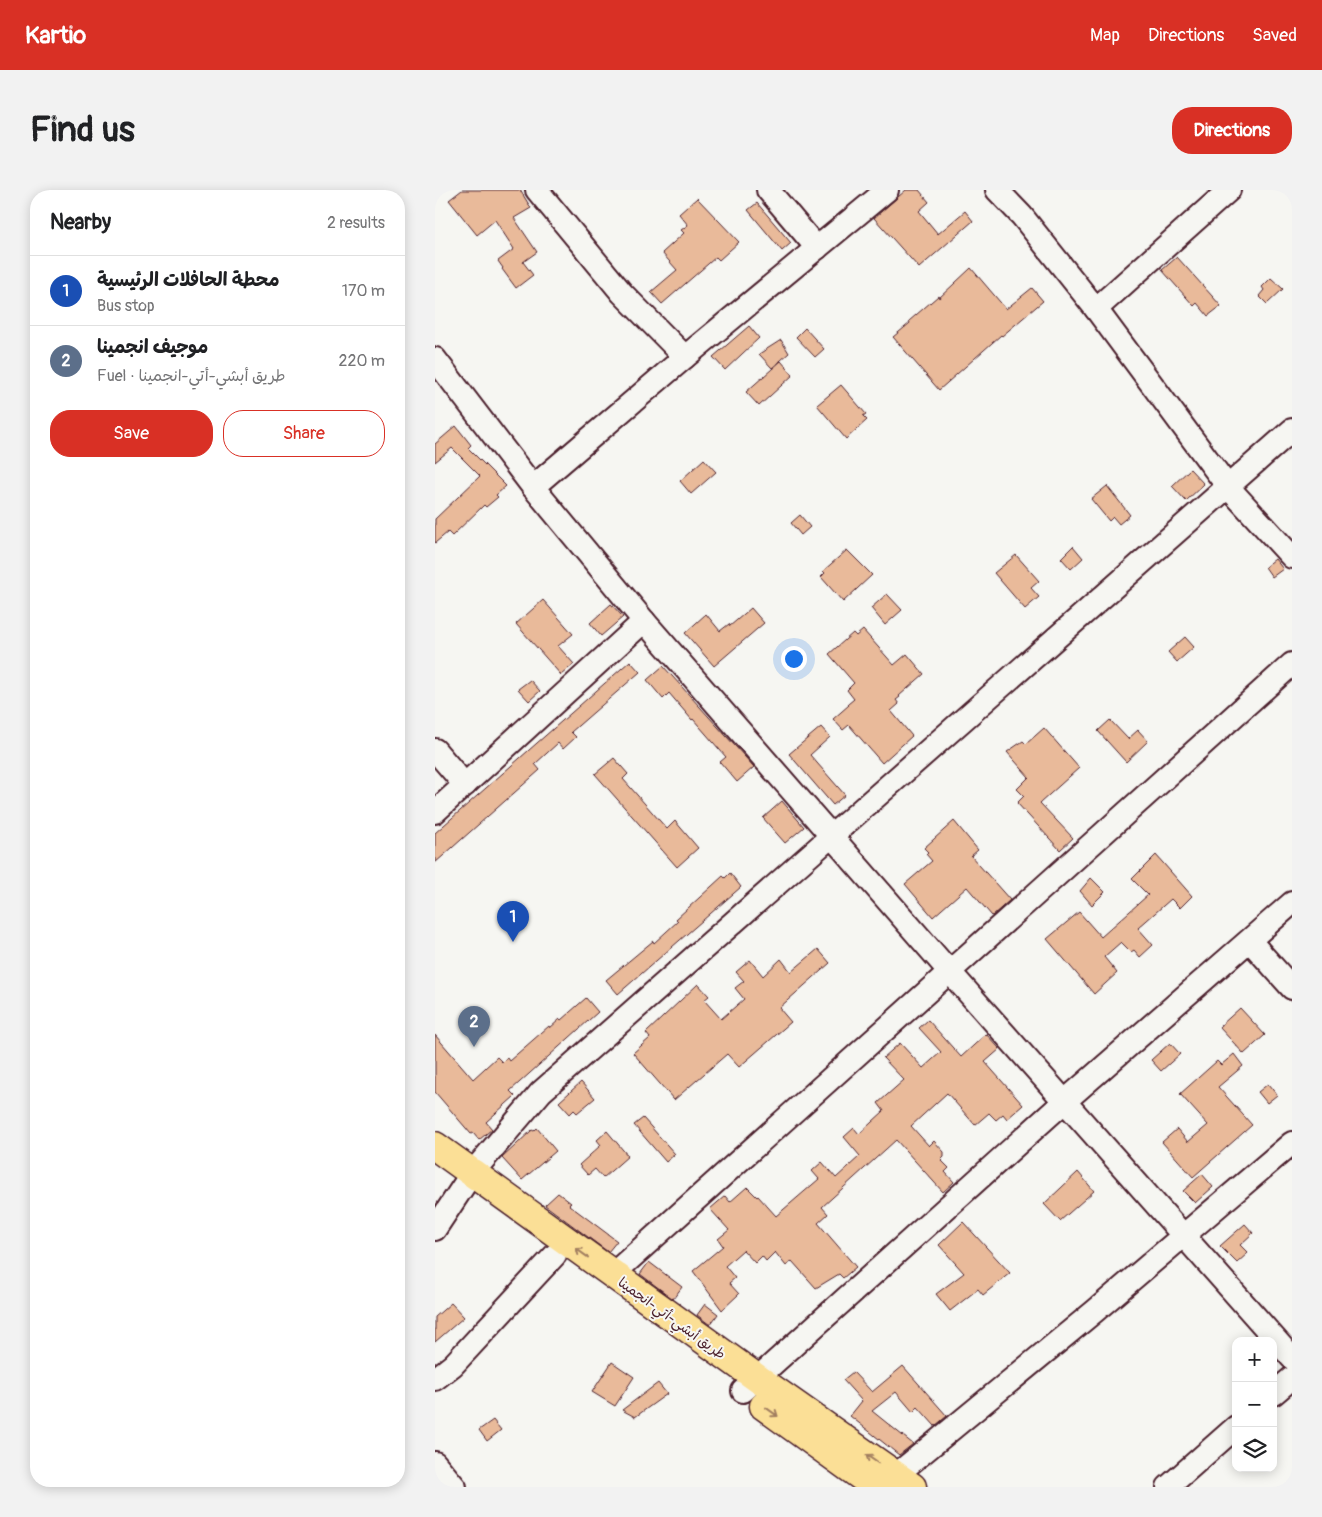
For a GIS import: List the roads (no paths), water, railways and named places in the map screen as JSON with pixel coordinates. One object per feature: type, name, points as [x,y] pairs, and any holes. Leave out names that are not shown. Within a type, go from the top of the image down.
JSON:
[{"type":"highway","name":"طريق أبشي-أتي-انجمينا","points":[[435,1146],[467,1180],[612,1275],[750,1385]]},
{"type":"highway","points":[[435,1168],[467,1180],[555,1255],[894,1483]]},
{"type":"street","points":[[537,190],[622,293],[685,357]]},
{"type":"street","points":[[768,190],[817,248]]},
{"type":"street","points":[[533,487],[685,357],[887,190]]},
{"type":"street","points":[[997,190],[1022,216],[1096,309],[1228,486],[1292,557]]},
{"type":"street","points":[[1096,309],[1229,190]]},
{"type":"street","points":[[435,359],[533,487],[644,621],[949,971],[1292,1358]]},
{"type":"street","points":[[435,1229],[467,1180],[541,1092],[1292,430]]},
{"type":"street","points":[[435,812],[644,621]]},
{"type":"street","points":[[612,1275],[1292,664]]},
{"type":"street","points":[[435,750],[465,785]]},
{"type":"street","points":[[750,1385],[1065,1101],[1251,941],[1292,903]]},
{"type":"street","points":[[1251,941],[1292,988]]},
{"type":"street","points":[[894,1483],[1292,1143]]},
{"type":"street","points":[[435,1379],[453,1365],[555,1255]]},
{"type":"street","points":[[1277,1391],[1292,1378]]},
{"type":"street","points":[[1168,1487],[1232,1431]]},
{"type":"street","points":[[435,1463],[455,1487]]},
{"type":"place","name":"محطة الحافلات الرئيسية","points":[[513,942]]},
{"type":"place","name":"موجيف انجمينا","points":[[474,1047]]}]
